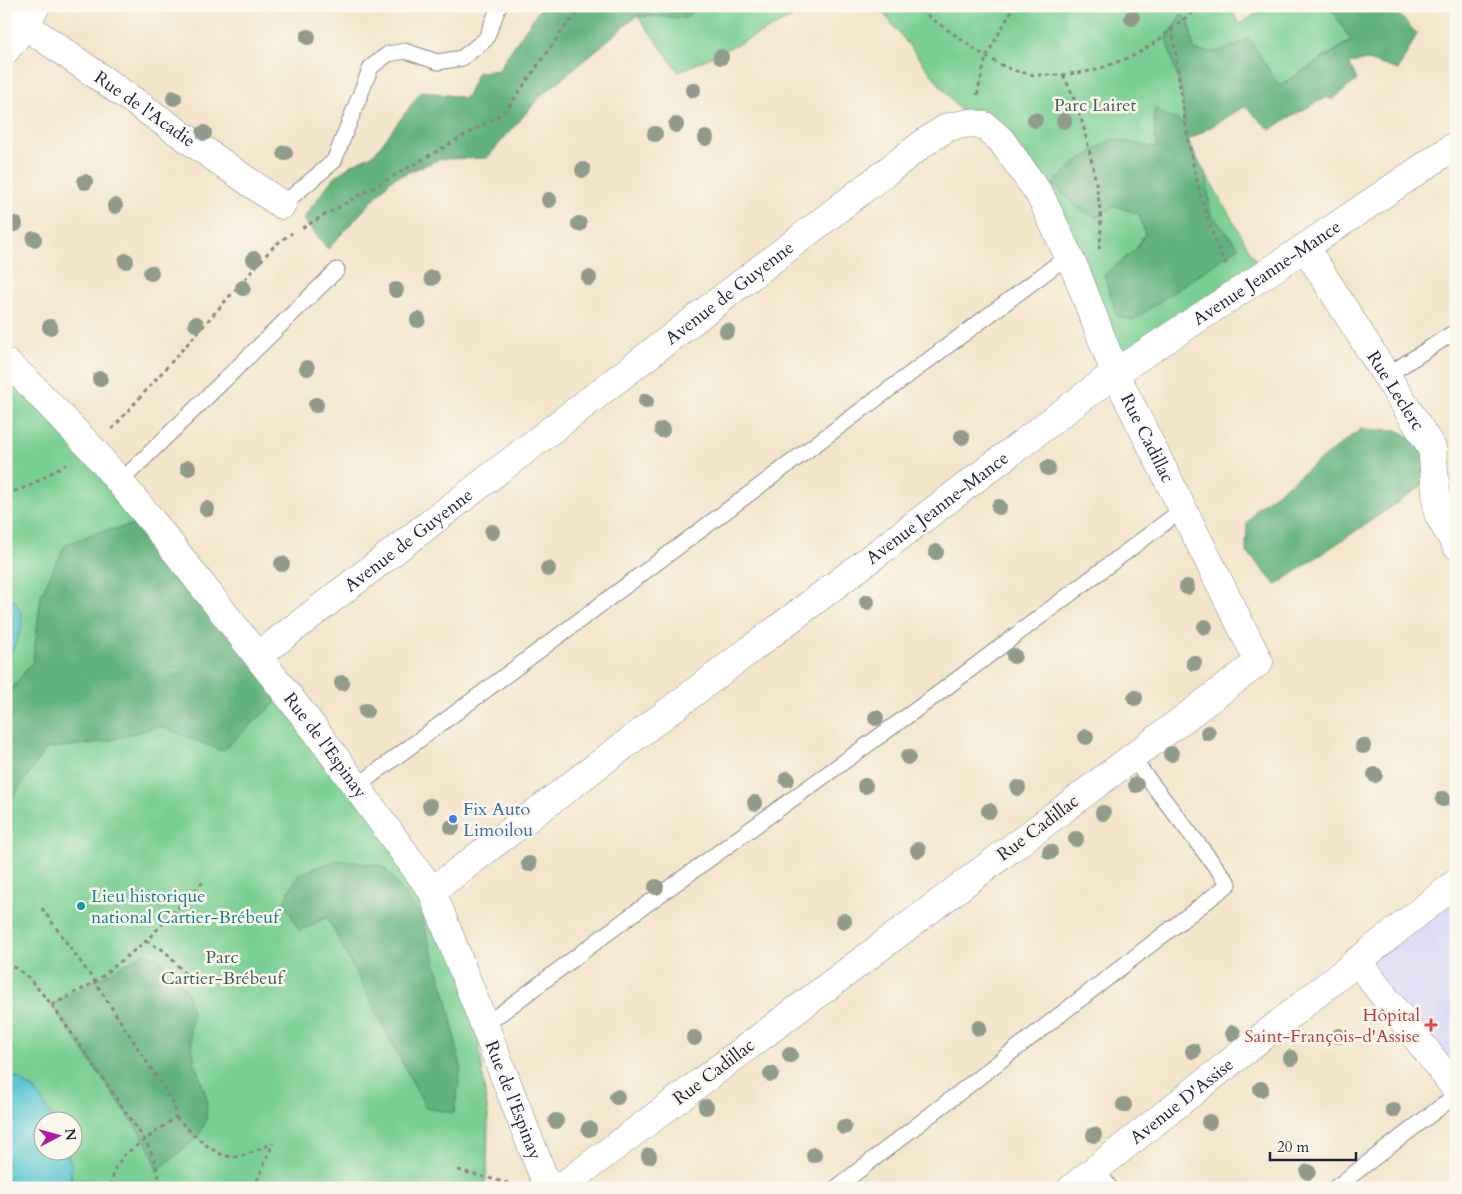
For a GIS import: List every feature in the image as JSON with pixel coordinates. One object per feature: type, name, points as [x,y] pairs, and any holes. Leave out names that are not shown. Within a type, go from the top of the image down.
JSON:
[{"type":"street","name":"Rue de l'Acadie","points":[[22,15],[282,205]]},
{"type":"street","points":[[6,50],[22,15]]},
{"type":"street","points":[[970,122],[984,126],[1001,140],[1040,195],[1073,265],[1115,373]]},
{"type":"street","name":"Avenue de Guyenne","points":[[258,656],[925,142],[948,127],[970,122]]},
{"type":"street","name":"Avenue Jeanne-Mance","points":[[432,892],[1115,373],[1456,145]]},
{"type":"street","name":"Rue Leclerc","points":[[1304,247],[1432,448],[1456,545]]},
{"type":"street","name":"Rue de l'Espinay","points":[[6,363],[26,379],[93,450],[120,482],[258,656],[432,892],[548,1188]]},
{"type":"street","name":"Rue Cadillac","points":[[560,1188],[1259,662],[1115,373]]},
{"type":"street","name":"Avenue D'Assise","points":[[1072,1188],[1103,1179],[1357,961],[1456,883]]},
{"type":"street","points":[[1357,961],[1456,1089]]},
{"type":"lane","points":[[282,205],[334,161],[371,67],[388,54],[405,50],[438,62],[462,58],[486,39],[499,6]]},
{"type":"lane","points":[[356,787],[1073,265]]},
{"type":"lane","points":[[120,482],[337,270]]},
{"type":"lane","points":[[1386,376],[1456,331]]},
{"type":"lane","points":[[484,1026],[629,917],[935,696],[1183,509]]},
{"type":"lane","points":[[836,1188],[1229,884],[1132,758]]},
{"type":"lane","points":[[1335,1188],[1456,1095]]},
{"type":"path","points":[[6,492],[14,492],[38,481],[63,465],[93,450],[281,239],[490,121],[507,109],[564,28],[586,6]]},
{"type":"path","points":[[914,6],[986,57],[1012,70],[1034,75],[1063,75],[1096,70],[1133,56],[1159,40],[1201,6]]},
{"type":"path","points":[[970,122],[986,57],[1014,6]]},
{"type":"path","points":[[1172,28],[1187,141],[1196,181],[1219,253],[1242,289]]},
{"type":"path","points":[[1063,75],[1082,119],[1100,203],[1102,234],[1096,264],[1073,265]]},
{"type":"path","points":[[52,1005],[95,982],[146,941],[203,882]]},
{"type":"path","points":[[42,908],[95,982],[174,1104],[176,1117],[191,1132],[219,1153],[234,1157],[273,1143],[254,1188]]},
{"type":"path","points":[[146,941],[165,951],[185,974],[192,986]]},
{"type":"path","points":[[6,962],[26,975],[52,1005],[145,1140],[153,1156],[162,1188]]},
{"type":"path","points":[[110,1188],[115,1168],[124,1155],[176,1117]]},
{"type":"path","points":[[458,1170],[524,1188]]},
{"type":"shaded area","name":"Hôpital Saint-François-d'Assise","points":[[1456,883],[1456,1089],[1357,961]]},
{"type":"green space","points":[[547,6],[696,6],[686,18],[637,16],[540,97],[487,158],[440,159],[392,179],[328,249],[303,219],[333,178],[353,164],[374,154],[422,91],[466,98],[478,72],[499,70],[539,10]]},
{"type":"green space","points":[[630,6],[817,6],[679,72]]},
{"type":"green space","name":"Parc Lairet","points":[[878,6],[1230,6],[1240,24],[1268,6],[1330,6],[1351,40],[1187,141],[1264,275],[1115,373],[1040,195],[970,123]]},
{"type":"green space","points":[[1330,6],[1391,6],[1417,34],[1398,70],[1368,60],[1349,63],[1357,80],[1332,100],[1327,97],[1270,130],[1245,106],[1187,141],[1207,176],[1210,213],[1239,247],[1133,320],[1117,316],[1104,275],[1135,250],[1145,234],[1139,214],[1115,206],[1097,218],[1079,209],[1052,184],[1080,159],[1112,139],[1157,148],[1154,132],[1155,109],[1184,124],[1182,92],[1166,40],[1181,14],[1189,22],[1194,50],[1209,52],[1223,50],[1249,38],[1279,86],[1351,41]]},
{"type":"green space","name":"Parc Cartier-Brébeuf","points":[[6,363],[25,379],[432,891],[473,997],[488,1116],[487,1172],[484,1188],[71,1188],[70,1162],[82,1162],[82,1112],[48,1112],[35,1090],[6,1071],[6,666],[21,629],[15,601],[6,607]]},
{"type":"green space","points":[[1361,429],[1397,430],[1428,447],[1444,471],[1276,585],[1246,551],[1247,524],[1257,508]]},
{"type":"green space","points":[[152,521],[286,693],[222,751],[160,726],[108,741],[46,749],[6,807],[6,697],[33,661],[41,595],[65,545],[98,532]]},
{"type":"green space","points":[[337,860],[383,866],[420,914],[447,1000],[461,1068],[454,1113],[426,1108],[327,917],[299,931],[284,900],[299,874]]},
{"type":"green space","points":[[145,953],[159,958],[186,990],[192,1011],[190,1034],[195,1062],[207,1100],[206,1121],[198,1137],[157,1171],[153,1156],[145,1140],[52,1005]]},
{"type":"water","points":[[15,601],[22,615],[21,629],[6,666],[6,607]]},
{"type":"water","points":[[6,1071],[35,1090],[49,1112],[32,1112],[32,1162],[70,1162],[71,1188],[6,1188]]},
{"type":"place","name":"Fix Auto Limoilou","points":[[453,819]]},
{"type":"place","name":"Lieu historique national Cartier-Brébeuf","points":[[81,906]]},
{"type":"place","name":"Hôpital Saint-François-d'Assise","points":[[1431,1025]]}]
